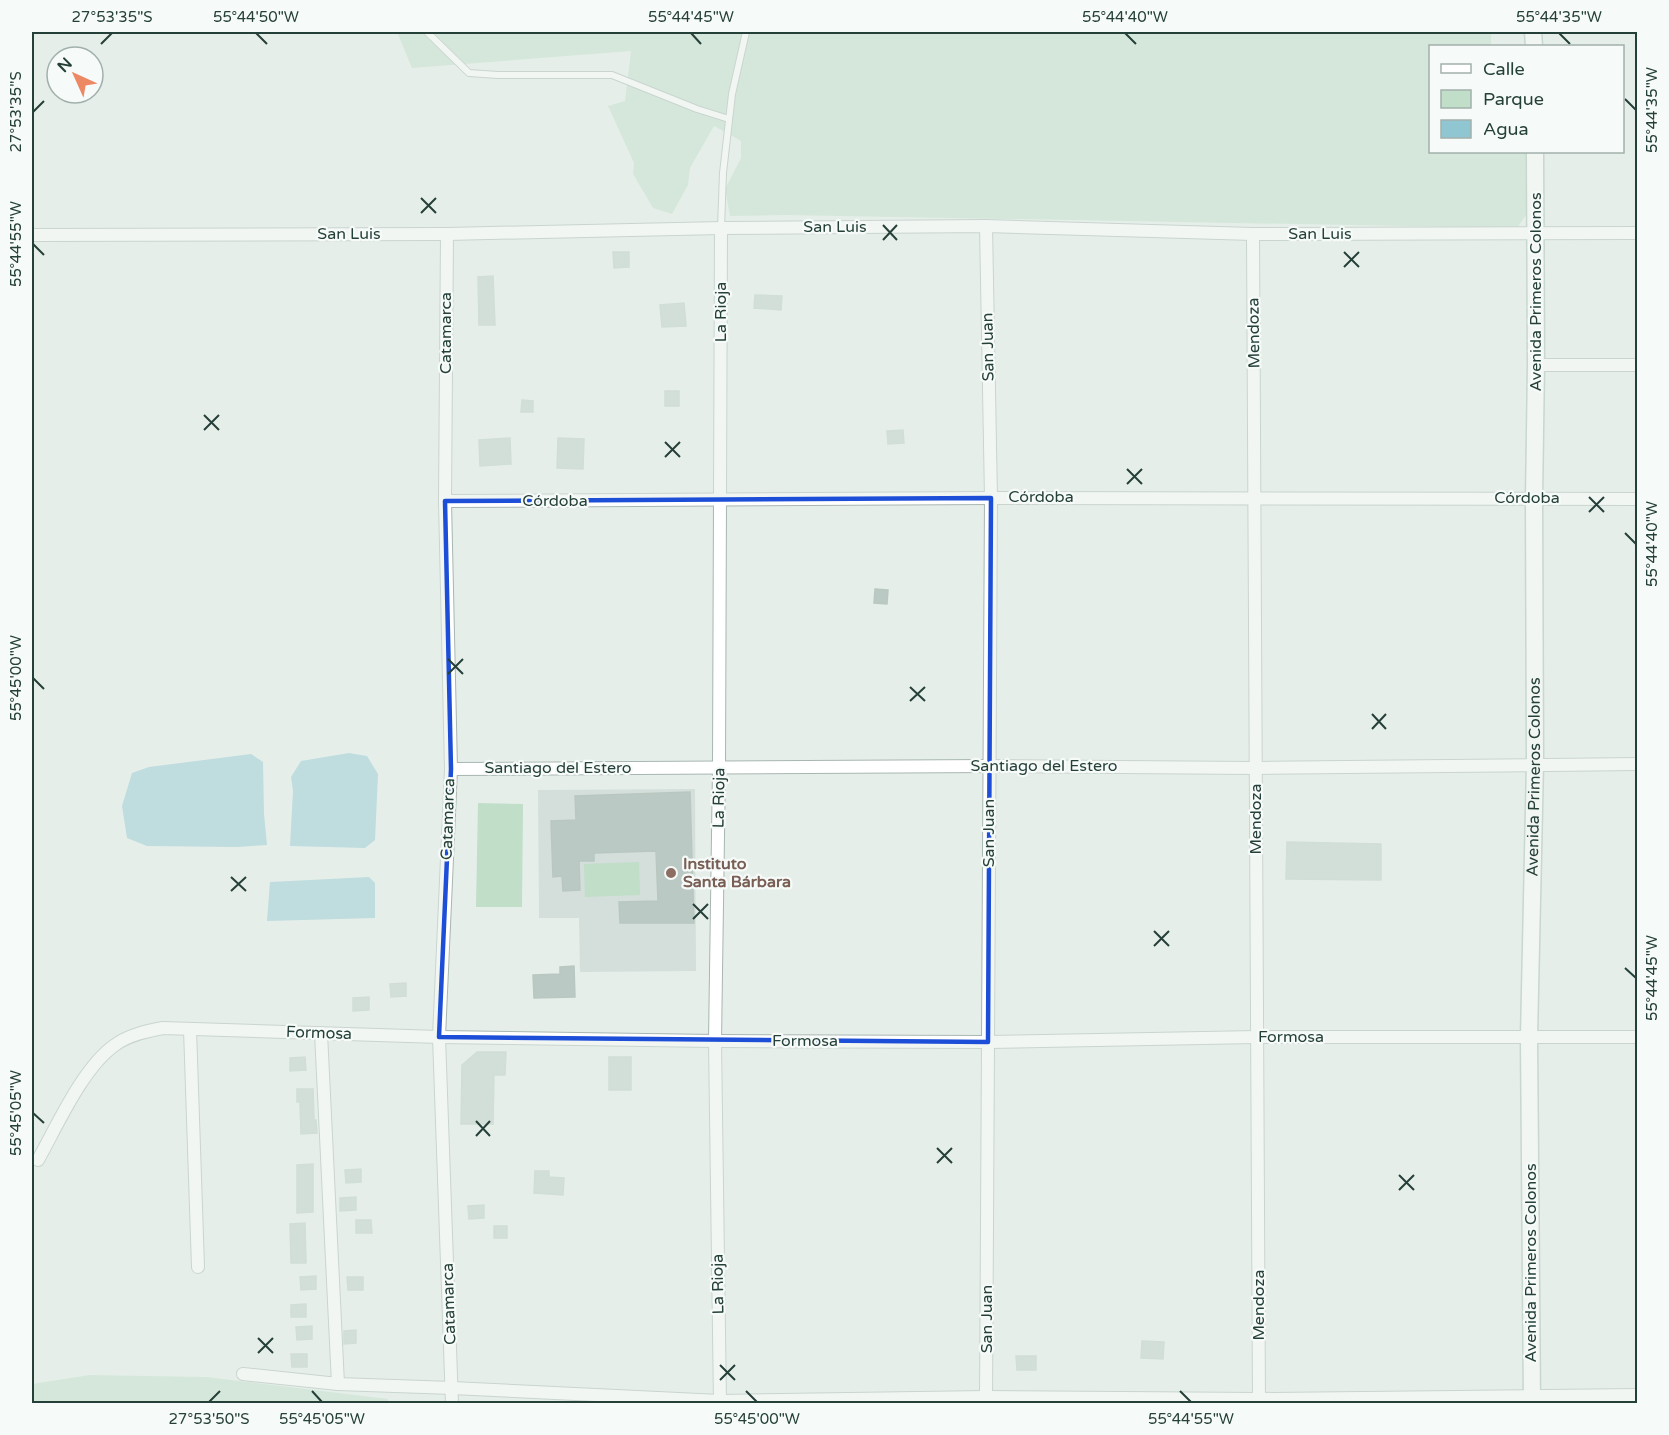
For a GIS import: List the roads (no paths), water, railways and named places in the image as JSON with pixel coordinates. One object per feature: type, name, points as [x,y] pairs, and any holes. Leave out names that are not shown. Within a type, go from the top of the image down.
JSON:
[{"type":"street","name":"Avenida Primeros Colonos","points":[[1532,1400],[1530,1038],[1535,763],[1535,153]]},
{"type":"street","name":"San Luis","points":[[32,235],[447,234],[721,228],[986,226],[1253,234],[1638,233]]},
{"type":"street","name":"San Juan","points":[[986,226],[990,498],[986,1400]]},
{"type":"street","name":"La Rioja","points":[[720,1402],[715,1041],[719,766],[721,228]]},
{"type":"street","name":"Catamarca","points":[[447,234],[445,501],[451,769],[439,1037],[452,1404]]},
{"type":"street","name":"Mendoza","points":[[1253,234],[1259,1401]]},
{"type":"street","points":[[1536,365],[1638,365]]},
{"type":"street","name":"Córdoba","points":[[445,501],[1256,497],[1638,499]]},
{"type":"street","name":"Santiago del Estero","points":[[451,769],[719,766],[1256,768],[1535,763],[1638,764]]},
{"type":"street","name":"Formosa","points":[[38,1160],[90,1070],[115,1044],[145,1031],[163,1028],[439,1037],[715,1041],[988,1042],[1257,1037],[1638,1037]]},
{"type":"street","points":[[190,1029],[198,1267]]},
{"type":"street","points":[[321,1033],[338,1384]]},
{"type":"street","points":[[243,1374],[338,1384],[720,1402],[1532,1400],[1638,1395]]},
{"type":"lane","points":[[427,32],[470,73],[612,75],[697,109],[729,119]]},
{"type":"lane","points":[[721,228],[723,173],[732,94],[746,32]]},
{"type":"water","points":[[349,753],[367,756],[378,774],[375,840],[365,848],[290,846],[293,791],[291,777],[301,761]]},
{"type":"water","points":[[251,754],[263,762],[267,845],[147,846],[127,838],[122,806],[132,773],[149,767]]},
{"type":"water","points":[[369,877],[375,883],[375,918],[267,921],[270,882]]},
{"type":"place","name":"Instituto Santa Bárbara","points":[[671,873]]}]
